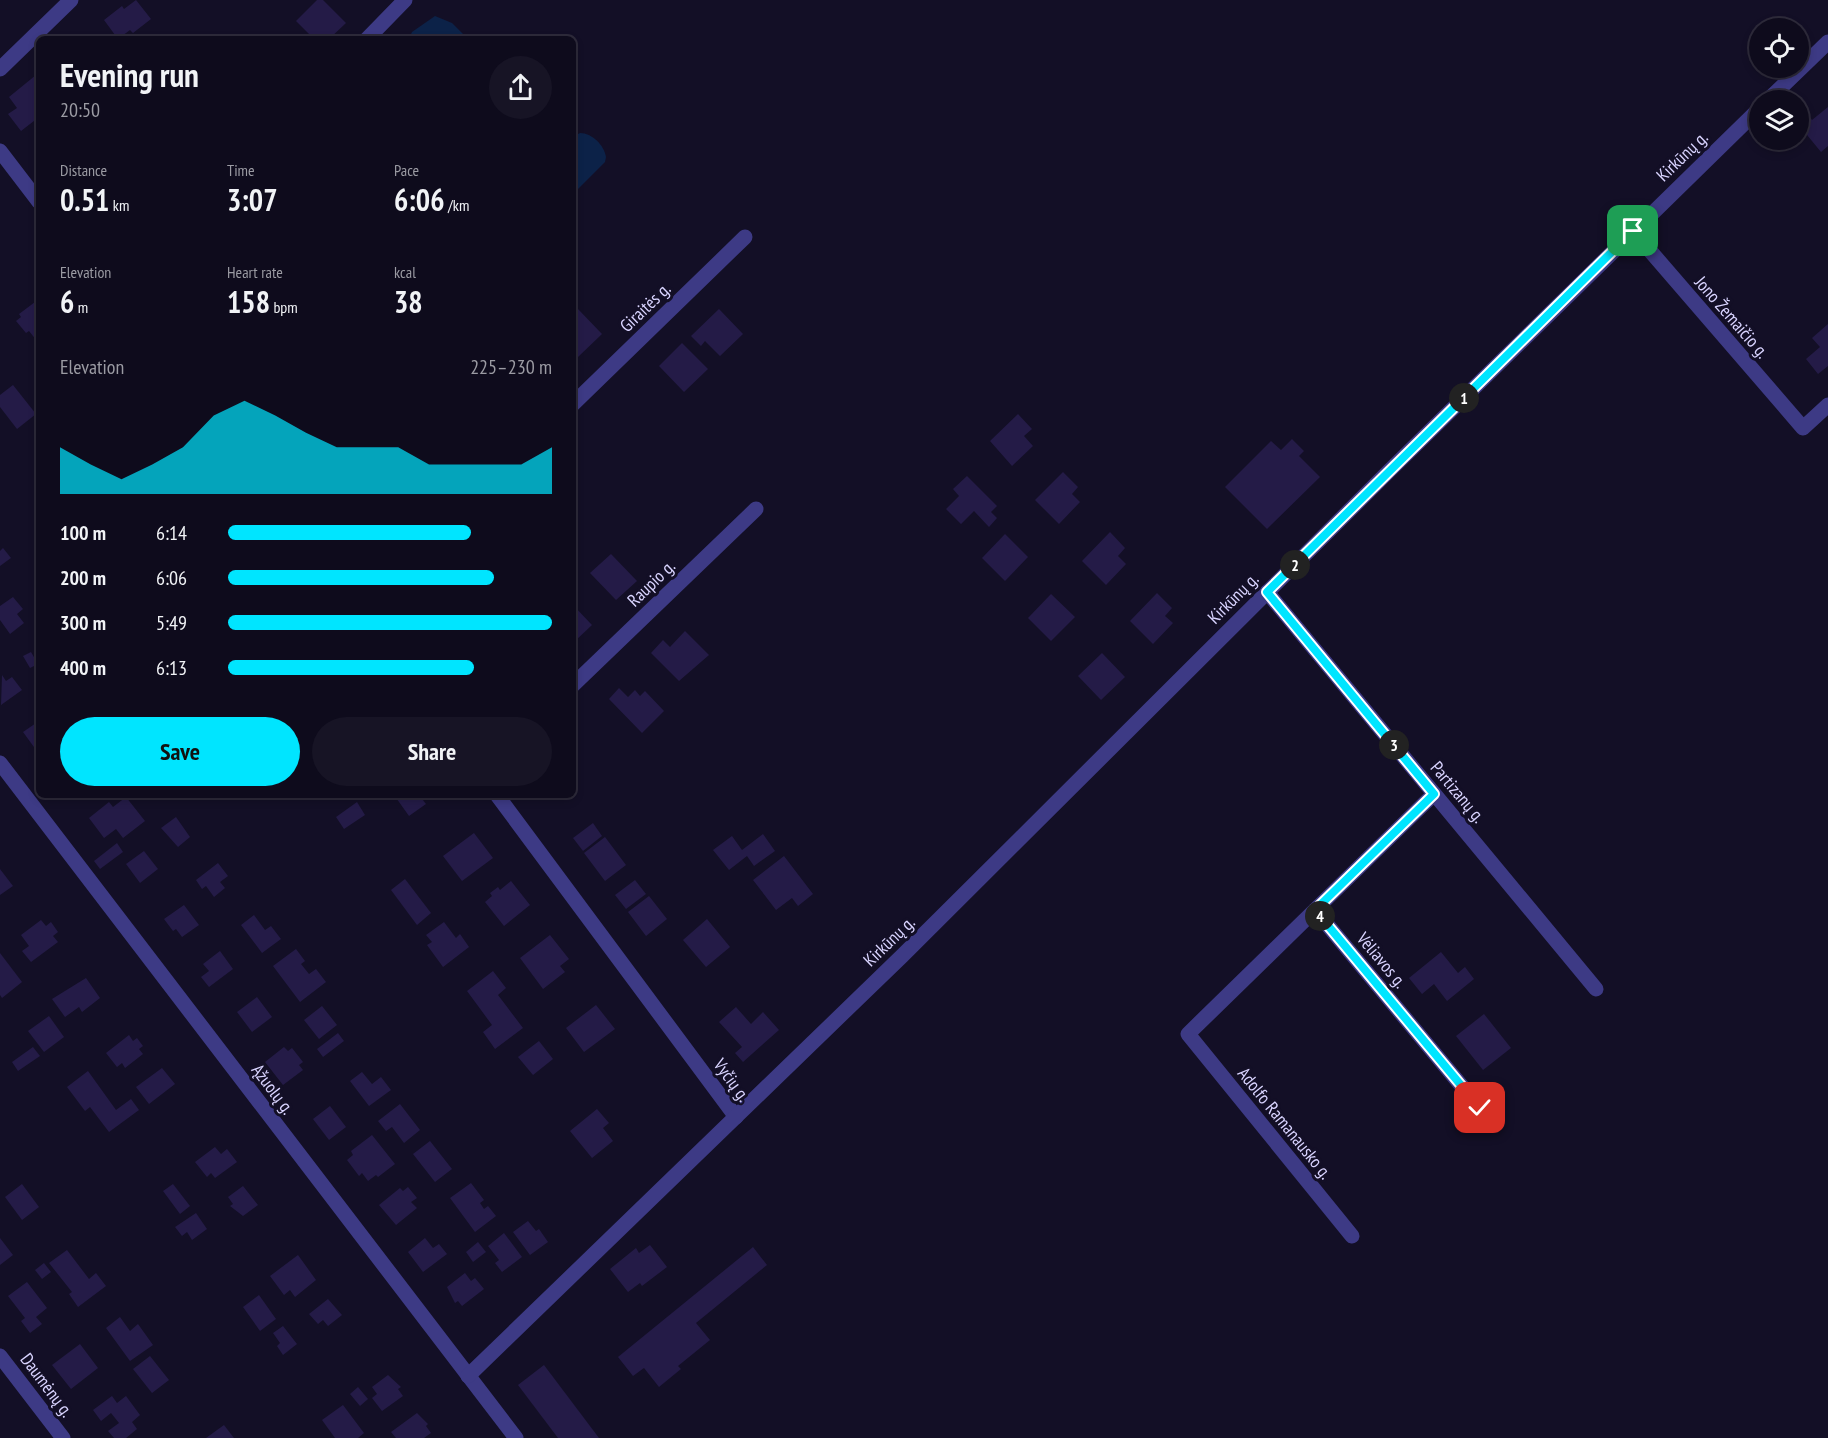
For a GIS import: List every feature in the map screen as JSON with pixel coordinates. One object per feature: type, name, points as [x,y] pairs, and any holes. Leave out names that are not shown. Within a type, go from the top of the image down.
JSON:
[{"type":"street","points":[[0,69],[71,0]]},
{"type":"street","points":[[370,36],[405,0]]},
{"type":"street","points":[[1778,90],[1828,42]]},
{"type":"street","name":"Kirkūnų g.","points":[[736,1117],[1749,119]]},
{"type":"street","points":[[0,151],[36,198]]},
{"type":"street","name":"Jono Žemaičio g.","points":[[1633,231],[1803,428],[1828,405]]},
{"type":"street","name":"Giraitės g.","points":[[576,401],[745,237]]},
{"type":"street","name":"Raupio g.","points":[[576,682],[756,509]]},
{"type":"street","name":"Partizanų g.","points":[[1267,592],[1596,989]]},
{"type":"street","name":"Ąžuolų g.","points":[[0,763],[516,1438]]},
{"type":"street","points":[[1315,910],[1434,794]]},
{"type":"street","name":"Vyčių g.","points":[[468,1376],[736,1117],[499,798]]},
{"type":"street","name":"Adolfo Ramanausko g.","points":[[1315,910],[1188,1034],[1352,1236]]},
{"type":"street","name":"Vėliavos g.","points":[[1315,910],[1480,1108]]},
{"type":"street","name":"Daumėnų g.","points":[[0,1356],[63,1438]]},
{"type":"water","points":[[435,16],[452,23],[465,36],[410,36],[412,32]]},
{"type":"water","points":[[580,133],[589,135],[597,140],[606,157],[605,162],[576,191],[576,135]]},
{"type":"building","points":[[136,0],[151,19],[133,33],[130,30],[122,36],[116,36],[104,20],[122,6],[124,9]]},
{"type":"building","points":[[317,0],[323,0],[346,23],[332,36],[311,36],[296,21]]},
{"type":"building","points":[[36,75],[36,119],[21,131],[8,114],[17,108],[9,97]]},
{"type":"building","points":[[1828,107],[1828,146],[1821,152],[1809,137],[1809,116],[1812,120]]},
{"type":"building","points":[[36,301],[36,340],[29,331],[26,333],[16,321],[21,317],[19,314]]},
{"type":"building","points":[[576,309],[602,334],[578,357],[576,355]]},
{"type":"building","points":[[719,309],[743,334],[720,356],[705,341],[701,346],[691,336]]},
{"type":"building","points":[[1828,324],[1828,366],[1818,374],[1806,359],[1820,347],[1812,338]]},
{"type":"building","points":[[682,343],[708,369],[684,392],[659,366]]},
{"type":"building","points":[[13,385],[36,414],[17,429],[0,407],[0,395]]},
{"type":"building","points":[[1018,414],[1032,429],[1024,436],[1033,446],[1012,466],[990,441]]},
{"type":"building","points":[[1292,439],[1304,451],[1299,456],[1320,477],[1267,529],[1225,487],[1271,441],[1281,450]]},
{"type":"building","points":[[1063,472],[1078,487],[1072,494],[1080,502],[1059,524],[1035,500]]},
{"type":"building","points":[[967,476],[997,506],[991,512],[997,518],[989,527],[974,511],[961,524],[946,509],[959,496],[953,489]]},
{"type":"building","points":[[1110,532],[1125,548],[1118,556],[1126,564],[1106,585],[1082,561]]},
{"type":"building","points":[[1005,534],[1028,557],[1005,581],[982,558]]},
{"type":"building","points":[[3,548],[11,558],[0,566],[0,551]]},
{"type":"building","points":[[611,554],[637,581],[616,600],[590,573]]},
{"type":"building","points":[[1157,593],[1172,608],[1165,616],[1173,623],[1153,644],[1130,621]]},
{"type":"building","points":[[1051,594],[1075,617],[1051,641],[1028,618]]},
{"type":"building","points":[[13,597],[23,609],[17,614],[24,623],[10,634],[0,620],[0,606]]},
{"type":"building","points":[[576,608],[592,625],[576,640]]},
{"type":"building","points":[[685,631],[709,655],[679,681],[651,653],[663,640],[670,647]]},
{"type":"building","points":[[31,652],[36,665],[30,668],[23,656]]},
{"type":"building","points":[[1102,653],[1125,677],[1101,700],[1078,676]]},
{"type":"building","points":[[2,675],[6,681],[12,677],[22,690],[1,705]]},
{"type":"building","points":[[619,688],[628,697],[635,690],[640,696],[645,691],[664,711],[642,733],[609,699]]},
{"type":"building","points":[[36,723],[36,750],[23,732]]},
{"type":"building","points":[[127,798],[145,821],[123,838],[116,829],[104,838],[89,818],[109,802],[113,807]]},
{"type":"building","points":[[396,798],[421,798],[426,804],[409,816]]},
{"type":"building","points":[[357,802],[365,815],[344,829],[336,817]]},
{"type":"building","points":[[176,817],[190,837],[178,847],[161,828]]},
{"type":"building","points":[[593,823],[602,836],[583,851],[573,838]]},
{"type":"building","points":[[474,833],[493,858],[462,881],[443,856]]},
{"type":"building","points":[[763,834],[775,851],[754,866],[747,856],[729,870],[713,850],[732,836],[742,850]]},
{"type":"building","points":[[605,837],[626,865],[605,881],[584,853]]},
{"type":"building","points":[[117,843],[123,852],[100,869],[94,861]]},
{"type":"building","points":[[144,851],[158,869],[140,883],[126,864]]},
{"type":"building","points":[[784,856],[813,894],[798,906],[792,898],[776,910],[753,880]]},
{"type":"building","points":[[218,863],[228,876],[220,882],[225,888],[214,897],[206,886],[202,889],[196,880]]},
{"type":"building","points":[[0,869],[13,886],[0,895]]},
{"type":"building","points":[[405,879],[431,913],[417,925],[391,890]]},
{"type":"building","points":[[635,880],[646,894],[626,909],[615,895]]},
{"type":"building","points":[[511,881],[530,905],[504,926],[485,902],[492,896],[490,893],[498,887],[500,890]]},
{"type":"building","points":[[649,896],[667,919],[646,936],[628,912]]},
{"type":"building","points":[[184,905],[199,925],[182,937],[176,929],[173,931],[164,919]]},
{"type":"building","points":[[254,915],[265,930],[271,926],[281,939],[262,953],[241,925]]},
{"type":"building","points":[[707,919],[730,947],[706,967],[683,940]]},
{"type":"building","points":[[41,920],[46,926],[51,922],[58,932],[53,936],[58,942],[31,962],[22,951],[29,946],[21,935]]},
{"type":"building","points":[[444,922],[456,938],[460,934],[469,947],[443,967],[427,945],[432,942],[426,935]]},
{"type":"building","points":[[550,935],[569,959],[560,966],[565,972],[543,989],[520,958]]},
{"type":"building","points":[[296,949],[305,961],[301,964],[309,974],[316,969],[326,982],[300,1002],[273,966]]},
{"type":"building","points":[[220,951],[233,969],[209,987],[201,977],[209,971],[203,964]]},
{"type":"building","points":[[1441,952],[1458,973],[1465,967],[1474,979],[1447,1001],[1434,984],[1422,994],[1409,978]]},
{"type":"building","points":[[0,953],[22,982],[2,998],[0,995]]},
{"type":"building","points":[[493,971],[506,988],[498,995],[523,1028],[495,1049],[483,1032],[492,1025],[467,991]]},
{"type":"building","points":[[86,978],[100,998],[82,1012],[79,1007],[65,1017],[52,999]]},
{"type":"building","points":[[257,997],[272,1017],[252,1032],[237,1012]]},
{"type":"building","points":[[596,1005],[615,1029],[584,1052],[566,1028]]},
{"type":"building","points":[[322,1006],[337,1025],[319,1039],[304,1020]]},
{"type":"building","points":[[736,1007],[751,1024],[763,1012],[779,1030],[743,1062],[735,1053],[742,1047],[719,1022]]},
{"type":"building","points":[[1484,1014],[1511,1048],[1483,1070],[1456,1036]]},
{"type":"building","points":[[49,1016],[64,1037],[44,1052],[28,1031]]},
{"type":"building","points":[[338,1033],[344,1041],[323,1057],[317,1049]]},
{"type":"building","points":[[129,1035],[133,1041],[137,1038],[143,1046],[139,1049],[143,1054],[125,1068],[122,1063],[117,1067],[106,1053]]},
{"type":"building","points":[[539,1041],[553,1059],[533,1075],[518,1057]]},
{"type":"building","points":[[33,1047],[40,1056],[18,1071],[12,1062]]},
{"type":"building","points":[[284,1047],[288,1051],[292,1048],[303,1062],[299,1065],[303,1070],[283,1085],[265,1062]]},
{"type":"building","points":[[162,1068],[175,1084],[149,1104],[136,1087]]},
{"type":"building","points":[[88,1071],[116,1110],[131,1099],[139,1110],[109,1132],[90,1107],[85,1111],[67,1087]]},
{"type":"building","points":[[362,1072],[372,1084],[381,1077],[391,1090],[369,1106],[350,1081]]},
{"type":"building","points":[[400,1104],[420,1130],[404,1143],[392,1127],[386,1131],[378,1121]]},
{"type":"building","points":[[330,1106],[346,1127],[329,1140],[313,1119]]},
{"type":"building","points":[[597,1109],[609,1123],[603,1128],[613,1141],[592,1158],[570,1131]]},
{"type":"building","points":[[372,1135],[395,1164],[378,1177],[376,1175],[368,1181],[362,1173],[359,1176],[347,1160],[353,1155],[351,1151]]},
{"type":"building","points":[[430,1141],[452,1169],[435,1182],[413,1154]]},
{"type":"building","points":[[215,1147],[221,1154],[227,1149],[237,1162],[215,1178],[211,1173],[207,1177],[195,1162]]},
{"type":"building","points":[[471,1183],[484,1200],[480,1203],[484,1209],[488,1206],[496,1216],[475,1232],[450,1198]]},
{"type":"building","points":[[22,1184],[39,1207],[22,1220],[5,1197]]},
{"type":"building","points":[[173,1184],[190,1206],[180,1214],[163,1191]]},
{"type":"building","points":[[243,1186],[258,1205],[243,1216],[230,1206],[233,1204],[228,1197]]},
{"type":"building","points":[[408,1187],[417,1198],[411,1202],[417,1208],[396,1225],[379,1205],[400,1188],[403,1191]]},
{"type":"building","points":[[196,1213],[207,1229],[192,1240],[187,1232],[182,1236],[175,1227]]},
{"type":"building","points":[[528,1221],[536,1231],[539,1229],[548,1242],[530,1255],[513,1232]]},
{"type":"building","points":[[504,1233],[522,1257],[502,1272],[495,1263],[499,1260],[488,1246]]},
{"type":"building","points":[[0,1238],[13,1255],[0,1265]]},
{"type":"building","points":[[425,1238],[433,1248],[439,1244],[447,1254],[423,1272],[408,1252]]},
{"type":"building","points":[[478,1242],[486,1252],[473,1262],[466,1252]]},
{"type":"building","points":[[650,1245],[667,1267],[642,1286],[640,1283],[628,1292],[610,1269],[636,1248],[639,1253]]},
{"type":"building","points":[[753,1247],[767,1265],[696,1323],[710,1340],[678,1366],[681,1369],[659,1387],[644,1368],[633,1376],[618,1357]]},
{"type":"building","points":[[67,1250],[89,1279],[96,1273],[106,1286],[78,1307],[69,1294],[72,1292],[49,1263]]},
{"type":"building","points":[[298,1255],[316,1280],[295,1297],[290,1290],[284,1295],[270,1276]]},
{"type":"building","points":[[44,1263],[51,1272],[42,1279],[35,1270]]},
{"type":"building","points":[[465,1273],[471,1281],[475,1278],[484,1289],[462,1306],[458,1301],[455,1303],[447,1287]]},
{"type":"building","points":[[27,1282],[47,1308],[36,1317],[42,1324],[30,1333],[21,1321],[25,1318],[8,1296]]},
{"type":"building","points":[[259,1295],[276,1319],[260,1331],[243,1307]]},
{"type":"building","points":[[328,1299],[342,1315],[328,1326],[323,1320],[318,1324],[309,1314]]},
{"type":"building","points":[[120,1317],[130,1331],[138,1324],[153,1345],[130,1361],[106,1328]]},
{"type":"building","points":[[283,1326],[297,1344],[283,1355],[277,1346],[280,1343],[273,1333]]},
{"type":"building","points":[[80,1344],[98,1368],[71,1389],[52,1365]]},
{"type":"building","points":[[150,1356],[169,1380],[152,1393],[133,1369]]},
{"type":"building","points":[[544,1365],[599,1438],[558,1438],[518,1385]]},
{"type":"building","points":[[388,1375],[401,1387],[398,1389],[403,1396],[382,1411],[372,1398],[377,1394],[372,1387]]},
{"type":"building","points":[[358,1387],[368,1399],[360,1406],[350,1394]]},
{"type":"building","points":[[112,1396],[117,1403],[126,1396],[140,1415],[132,1422],[137,1429],[126,1438],[114,1438],[108,1431],[119,1423],[111,1413],[101,1421],[93,1410]]},
{"type":"building","points":[[343,1405],[364,1433],[358,1438],[335,1438],[322,1420]]},
{"type":"building","points":[[417,1413],[428,1424],[426,1426],[431,1433],[424,1438],[396,1438],[391,1432]]},
{"type":"building","points":[[224,1425],[234,1438],[206,1438]]},
{"type":"route","points":[[1480,1108],[1315,910],[1434,794],[1267,592],[1633,231]]}]
